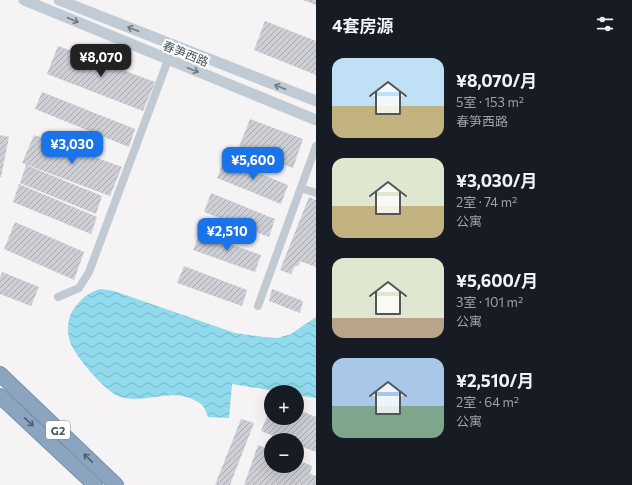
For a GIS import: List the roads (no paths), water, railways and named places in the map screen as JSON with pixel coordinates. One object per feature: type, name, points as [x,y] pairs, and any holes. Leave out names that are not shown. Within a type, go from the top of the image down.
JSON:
[{"type":"highway","name":"G2","points":[[0,374],[116,485]]},
{"type":"highway","name":"G2","points":[[0,396],[95,485]]},
{"type":"main road","name":"春笋西路","points":[[24,0],[316,120]]},
{"type":"main road","name":"春笋西路","points":[[62,1],[316,101]]},
{"type":"street","points":[[58,14],[62,1]]},
{"type":"street","points":[[58,297],[79,288],[89,272],[168,60]]},
{"type":"street","points":[[258,306],[316,146]]},
{"type":"street","points":[[301,188],[316,193]]},
{"type":"water","points":[[101,289],[114,291],[235,333],[264,337],[278,338],[291,334],[316,317],[316,398],[304,396],[304,385],[264,385],[264,389],[232,384],[229,418],[208,417],[202,405],[186,397],[177,395],[137,399],[118,396],[112,393],[98,380],[84,364],[73,348],[68,334],[69,321],[73,310],[85,296]]}]
